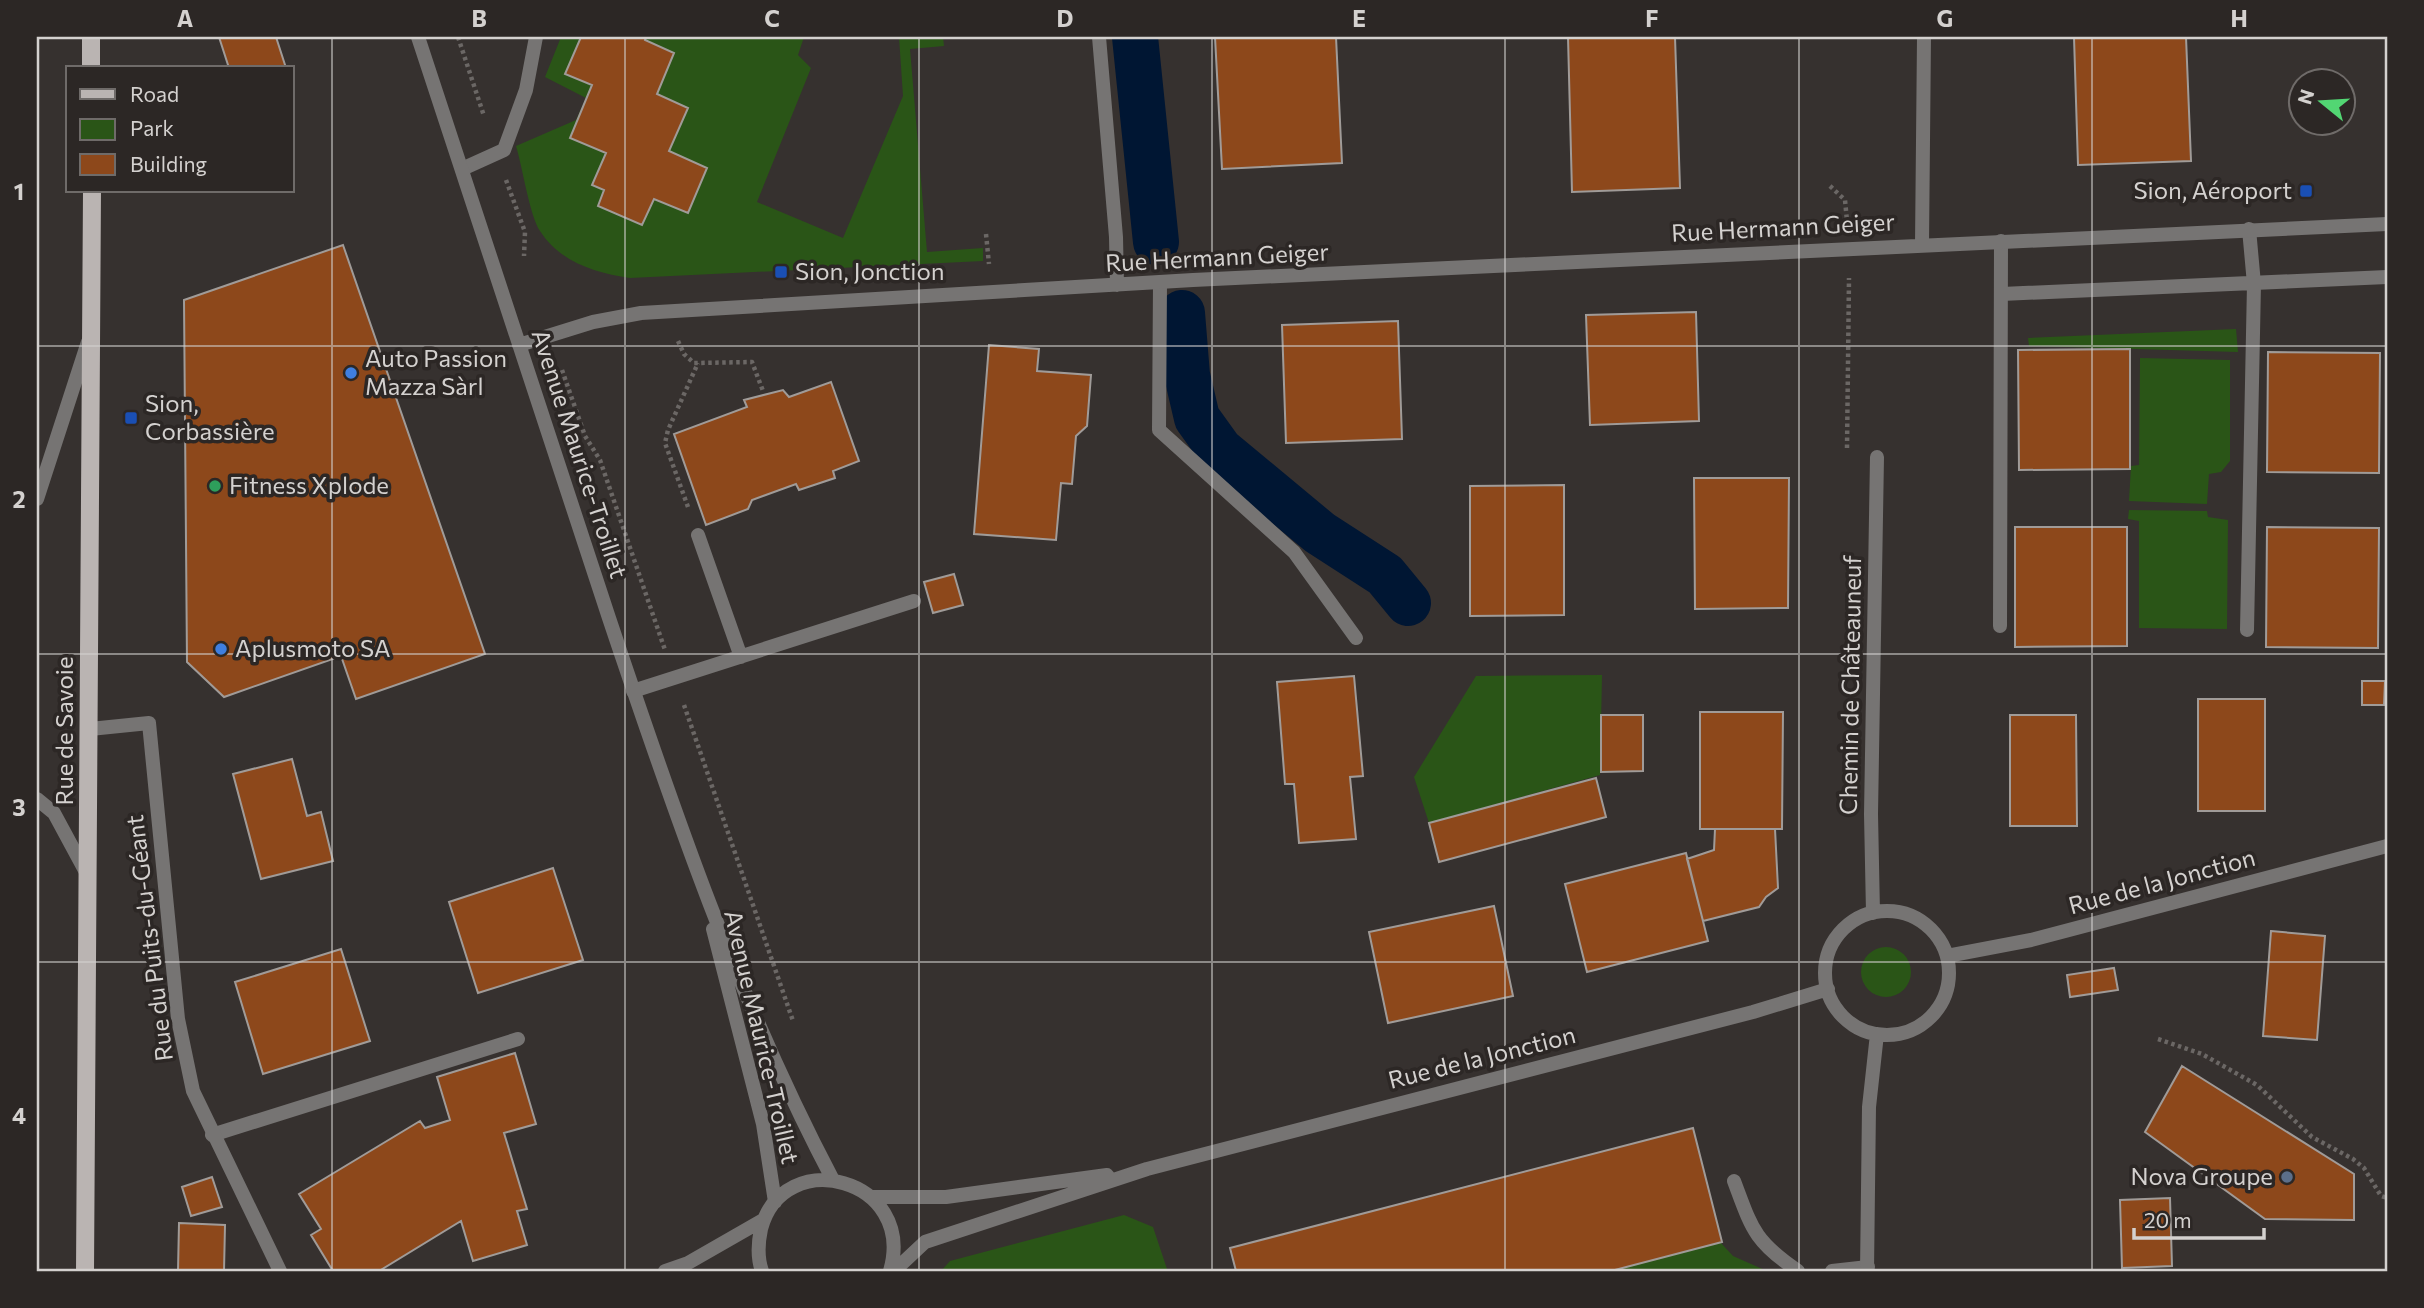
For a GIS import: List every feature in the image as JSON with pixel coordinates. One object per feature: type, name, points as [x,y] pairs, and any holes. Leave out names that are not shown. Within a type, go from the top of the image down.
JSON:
[{"type":"main road","points":[[91,37],[91,66]]},
{"type":"main road","name":"Rue de Savoie","points":[[85,1271],[92,192]]},
{"type":"street","name":"Avenue Maurice-Troillet","points":[[418,37],[634,691],[701,883],[798,1112],[833,1180]]},
{"type":"street","points":[[462,169],[505,150],[526,90],[536,37]]},
{"type":"street","points":[[1099,37],[1116,237],[1116,285]]},
{"type":"street","name":"Rue Hermann Geiger","points":[[1922,244],[1924,37]]},
{"type":"street","name":"Rue Hermann Geiger","points":[[519,345],[593,322],[641,313],[1116,285],[1480,269],[1922,244],[2387,224]]},
{"type":"street","points":[[2247,630],[2254,284],[2249,229]]},
{"type":"street","points":[[2000,626],[2001,241]]},
{"type":"street","points":[[2002,294],[2387,277]]},
{"type":"street","points":[[1160,283],[1159,430],[1294,552],[1356,638]]},
{"type":"street","points":[[37,499],[92,331]]},
{"type":"street","name":"Chemin de Châteauneuf","points":[[1873,913],[1871,814],[1877,457]]},
{"type":"street","points":[[698,535],[741,657]]},
{"type":"street","points":[[634,691],[914,601]]},
{"type":"street","name":"Rue du Puits-du-Géant","points":[[89,729],[149,723],[178,1019],[193,1091],[280,1271]]},
{"type":"street","points":[[37,799],[54,813],[88,877]]},
{"type":"street","name":"Rue de la Jonction","points":[[1947,956],[2031,940],[2387,846]]},
{"type":"street","name":"Avenue Maurice-Troillet","points":[[701,883],[763,1124],[775,1202]]},
{"type":"street","points":[[1898,912],[1918,920],[1939,938],[1947,956],[1949,980],[1936,1011],[1909,1031],[1877,1034],[1848,1021],[1835,1006],[1828,989],[1826,971],[1833,944],[1851,923],[1873,913],[1898,912]]},
{"type":"street","name":"Rue de la Jonction","points":[[892,1271],[925,1242],[1147,1170],[1753,1012],[1828,989]]},
{"type":"street","points":[[1832,1271],[1867,1269],[1869,1107],[1877,1034]]},
{"type":"street","points":[[212,1135],[518,1039]]},
{"type":"street","name":"Rue de la Jonction","points":[[872,1197],[946,1197],[1147,1170]]},
{"type":"street","points":[[762,1271],[758,1241],[763,1220],[775,1202],[792,1188],[812,1181],[833,1180],[854,1185],[872,1197],[885,1213],[893,1234],[892,1271]]},
{"type":"street","points":[[1734,1181],[1753,1233],[1776,1256],[1798,1271]]},
{"type":"street","points":[[665,1271],[688,1263],[763,1220]]},
{"type":"path","points":[[1830,186],[1845,200],[1848,225]]},
{"type":"path","points":[[986,234],[989,268]]},
{"type":"path","points":[[1849,274],[1847,453],[1877,457]]},
{"type":"path","points":[[678,340],[684,354],[698,363],[752,362],[764,391]]},
{"type":"path","points":[[698,363],[668,430],[666,443],[698,535]]},
{"type":"path","points":[[600,460],[795,1026]]},
{"type":"path","points":[[2158,1039],[2202,1054],[2257,1086],[2312,1137],[2364,1168],[2381,1196],[2387,1198]]},
{"type":"green space","points":[[561,37],[804,37],[798,55],[811,68],[757,202],[843,238],[903,96],[899,37],[943,37],[944,46],[910,49],[927,252],[983,248],[983,261],[630,278],[579,264],[548,242],[536,224],[516,146],[576,120],[586,98],[545,77]]},
{"type":"green space","points":[[2236,329],[2238,352],[2029,346],[2028,338]]},
{"type":"green space","points":[[2140,358],[2230,360],[2230,461],[2221,472],[2209,474],[2207,504],[2129,501],[2131,466],[2139,465]]},
{"type":"green space","points":[[2129,510],[2207,511],[2208,517],[2228,520],[2227,629],[2139,628],[2139,521],[2128,519]]},
{"type":"green space","points":[[1602,675],[1600,775],[1429,823],[1414,777],[1476,676]]},
{"type":"green space","points":[[1886,947],[1904,954],[1911,972],[1904,990],[1886,997],[1868,990],[1861,972],[1868,954]]},
{"type":"green space","points":[[1124,1215],[1153,1227],[1167,1269],[941,1271],[950,1261]]},
{"type":"green space","points":[[1721,1243],[1733,1256],[1767,1271],[1611,1271]]},
{"type":"building","points":[[219,37],[276,37],[285,66],[228,66]]},
{"type":"building","points":[[581,37],[646,37],[645,40],[674,53],[657,94],[688,108],[669,151],[707,168],[688,213],[654,199],[642,225],[598,206],[604,190],[592,185],[606,153],[570,138],[592,85],[565,74]]},
{"type":"building","points":[[1215,37],[1336,37],[1342,163],[1222,169]]},
{"type":"building","points":[[1568,37],[1675,37],[1680,188],[1572,192]]},
{"type":"building","points":[[2074,37],[2186,37],[2191,161],[2078,165]]},
{"type":"building","points":[[343,245],[485,654],[356,699],[341,656],[224,697],[187,662],[184,300]]},
{"type":"building","points":[[1696,312],[1699,421],[1590,425],[1586,315]]},
{"type":"building","points":[[1398,321],[1402,439],[1286,443],[1282,325]]},
{"type":"building","points":[[989,345],[1039,349],[1037,371],[1091,375],[1087,426],[1076,436],[1072,484],[1061,483],[1056,540],[974,534]]},
{"type":"building","points":[[2130,349],[2130,469],[2019,470],[2018,350]]},
{"type":"building","points":[[2268,352],[2380,353],[2379,473],[2267,472]]},
{"type":"building","points":[[831,382],[859,461],[833,471],[835,478],[799,490],[796,484],[752,500],[748,509],[706,525],[674,434],[747,407],[744,400],[783,390],[789,397]]},
{"type":"building","points":[[1694,478],[1789,478],[1788,608],[1695,609]]},
{"type":"building","points":[[1564,485],[1564,615],[1470,616],[1470,486]]},
{"type":"building","points":[[2015,527],[2127,527],[2127,646],[2015,647]]},
{"type":"building","points":[[2267,527],[2379,528],[2378,648],[2266,647]]},
{"type":"building","points":[[954,574],[963,605],[933,613],[924,582]]},
{"type":"building","points":[[1354,676],[1363,776],[1350,777],[1356,839],[1299,843],[1294,784],[1285,784],[1277,682]]},
{"type":"building","points":[[2362,681],[2385,681],[2384,705],[2362,705]]},
{"type":"building","points":[[2198,699],[2265,699],[2265,811],[2198,811]]},
{"type":"building","points":[[1700,712],[1783,712],[1782,829],[1700,829]]},
{"type":"building","points":[[1601,715],[1643,715],[1643,771],[1601,772]]},
{"type":"building","points":[[2010,715],[2076,715],[2077,826],[2010,826]]},
{"type":"building","points":[[292,759],[307,816],[321,812],[333,861],[261,879],[233,774]]},
{"type":"building","points":[[1596,778],[1606,817],[1439,862],[1429,823]]},
{"type":"building","points":[[1715,829],[1775,829],[1778,888],[1766,897],[1759,907],[1703,921],[1687,859],[1714,850]]},
{"type":"building","points":[[1686,853],[1708,941],[1587,972],[1565,884]]},
{"type":"building","points":[[553,868],[583,960],[478,993],[449,902]]},
{"type":"building","points":[[1494,906],[1513,996],[1388,1023],[1369,932]]},
{"type":"building","points":[[2271,931],[2325,936],[2317,1040],[2263,1036]]},
{"type":"building","points":[[341,949],[370,1041],[263,1074],[235,982]]},
{"type":"building","points":[[2114,968],[2118,990],[2070,997],[2067,975]]},
{"type":"building","points":[[515,1053],[536,1124],[504,1133],[527,1209],[517,1211],[527,1245],[473,1261],[461,1221],[379,1271],[333,1271],[311,1235],[321,1229],[299,1194],[420,1121],[425,1128],[450,1120],[437,1077]]},
{"type":"building","points":[[2182,1066],[2354,1174],[2354,1220],[2265,1219],[2145,1132]]},
{"type":"building","points":[[1693,1128],[1722,1242],[1611,1271],[1236,1271],[1230,1248]]},
{"type":"building","points":[[212,1177],[222,1207],[191,1216],[182,1187]]},
{"type":"building","points":[[2170,1198],[2172,1266],[2122,1268],[2120,1200]]},
{"type":"building","points":[[179,1223],[225,1225],[224,1271],[178,1271]]},
{"type":"waterway","points":[[1135,37],[1156,242]]},
{"type":"waterway","points":[[1182,313],[1187,375],[1197,418],[1220,450],[1320,533],[1385,575],[1408,603]]},
{"type":"place","name":"Sion, Aéroport","points":[[2306,191]]},
{"type":"place","name":"Sion, Jonction","points":[[781,272]]},
{"type":"place","name":"Auto Passion Mazza Sàrl","points":[[351,373]]},
{"type":"place","name":"Sion, Corbassière","points":[[131,418]]},
{"type":"place","name":"Fitness Xplode","points":[[215,486]]},
{"type":"place","name":"Aplusmoto SA","points":[[221,649]]},
{"type":"place","name":"Nova Groupe","points":[[2287,1177]]}]
